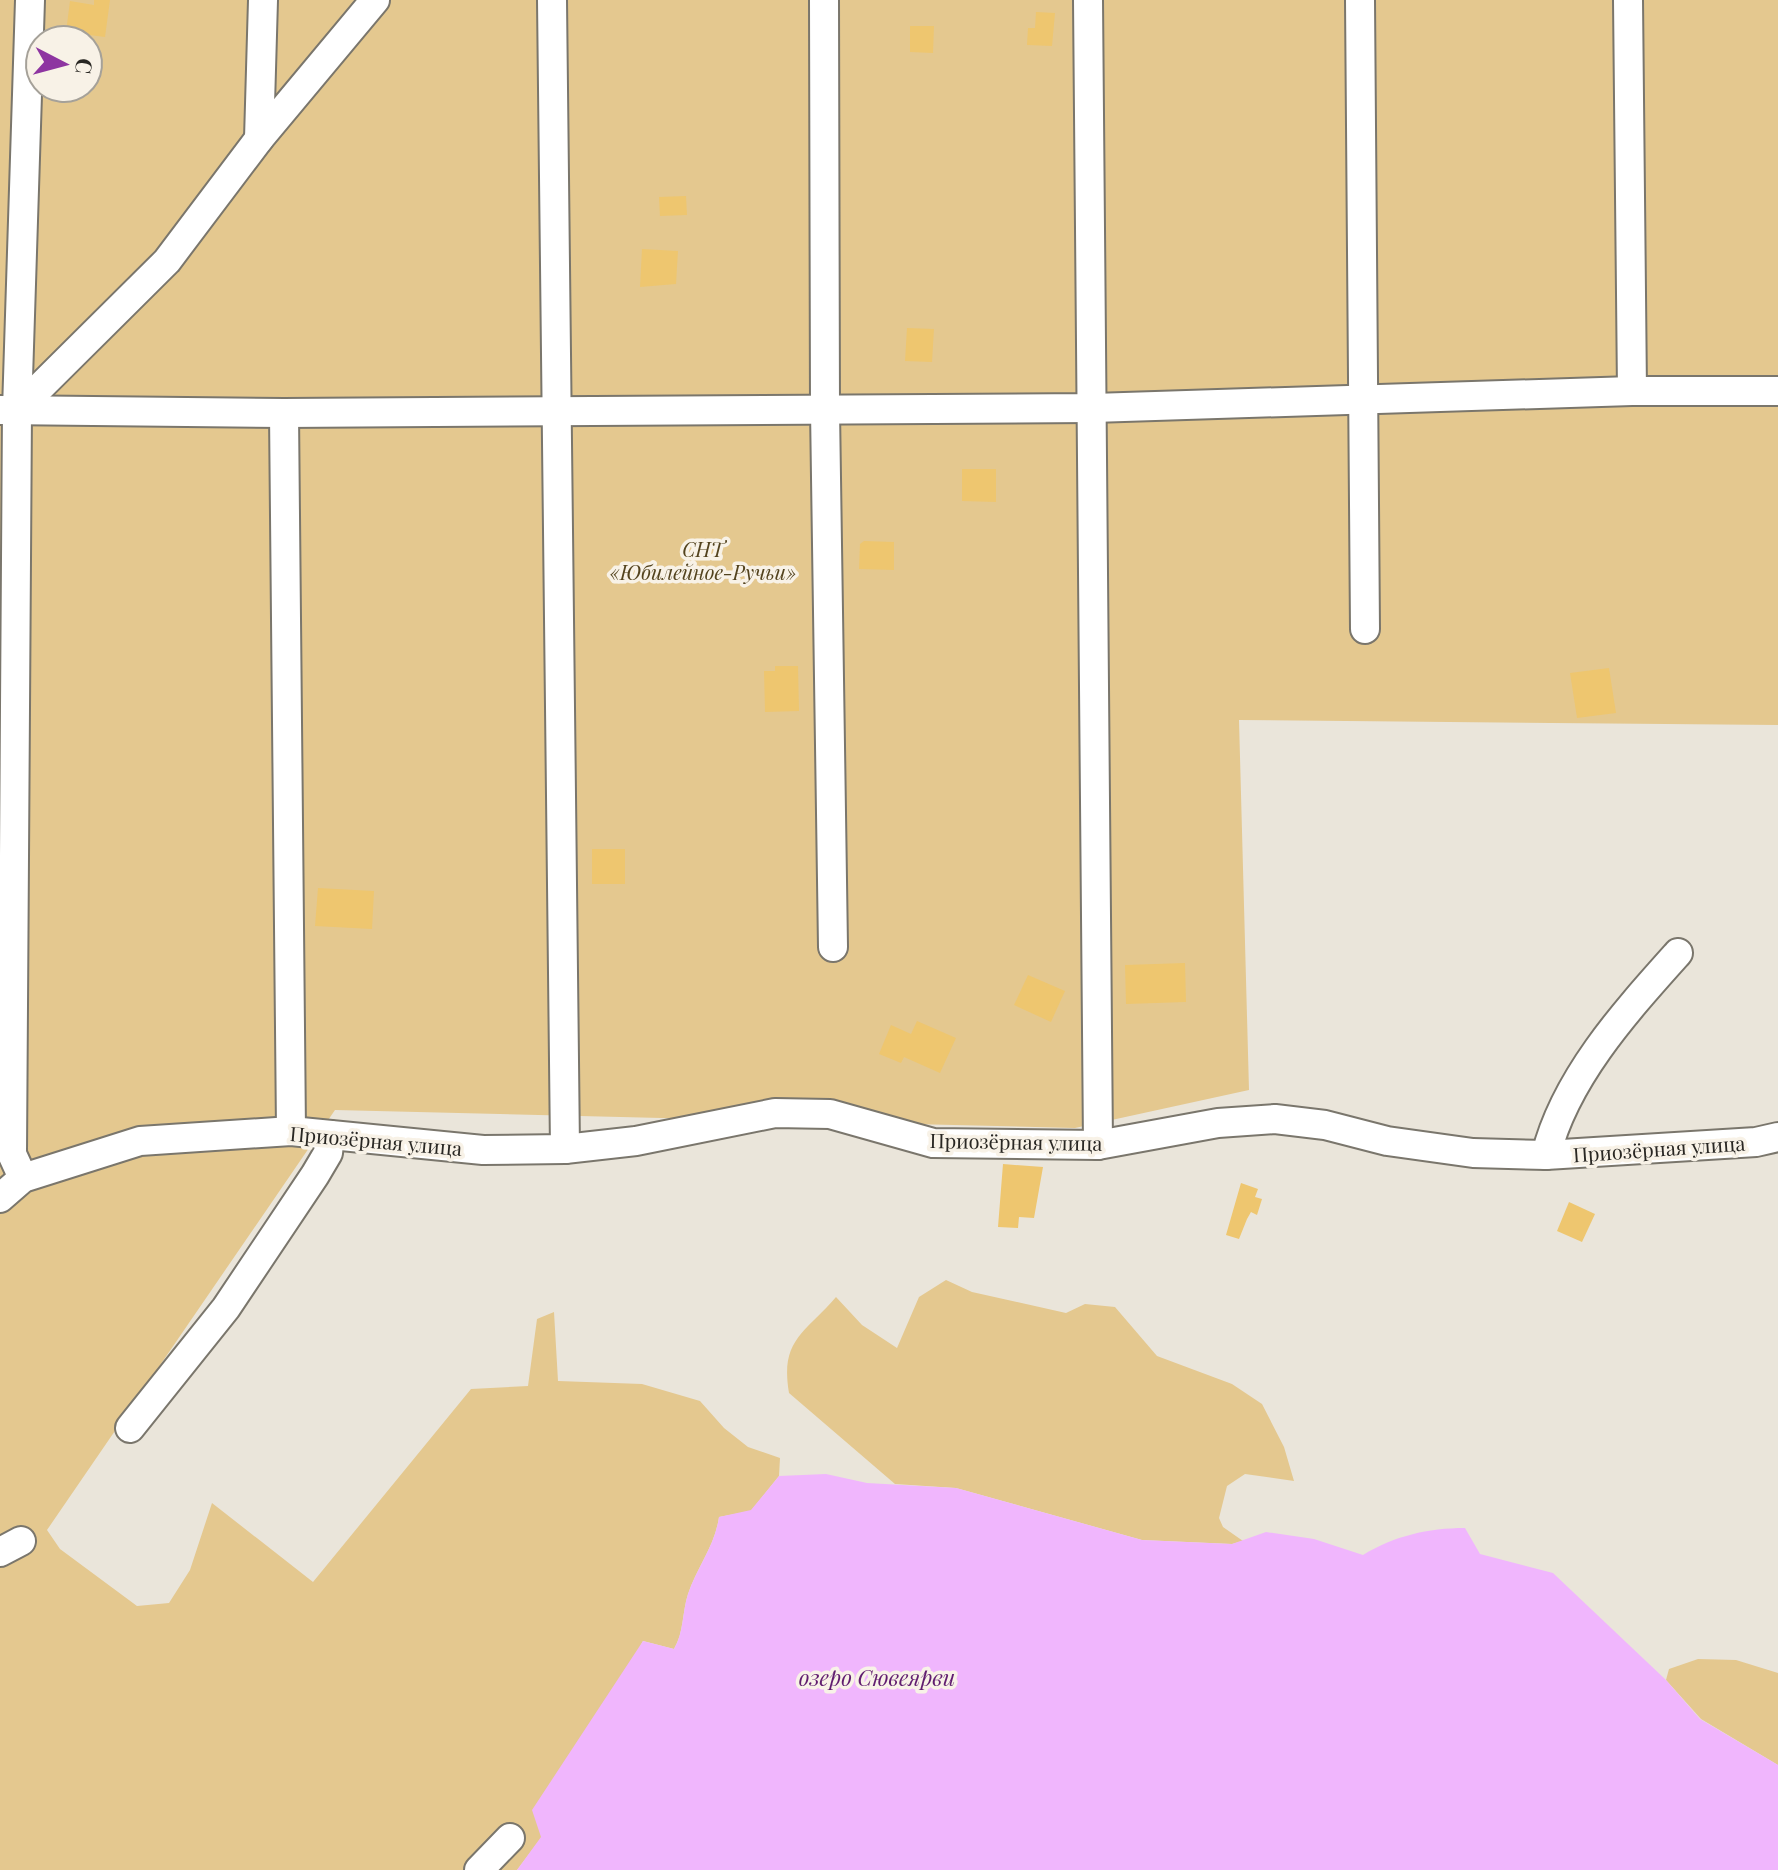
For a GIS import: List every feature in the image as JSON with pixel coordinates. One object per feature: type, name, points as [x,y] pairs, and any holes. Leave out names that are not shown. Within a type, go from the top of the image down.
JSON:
[{"type":"street","points":[[0,1198],[23,1178],[12,1154],[8,410],[30,0]]},
{"type":"street","points":[[259,139],[263,0]]},
{"type":"street","points":[[8,410],[167,261],[259,139],[375,0]]},
{"type":"street","points":[[552,0],[565,1149]]},
{"type":"street","points":[[824,0],[825,410],[833,947]]},
{"type":"street","points":[[1088,0],[1098,1145]]},
{"type":"street","points":[[1360,0],[1365,629]]},
{"type":"street","points":[[1628,0],[1632,391]]},
{"type":"street","points":[[8,410],[284,413],[1093,408],[1364,402],[1632,391],[1778,391]]},
{"type":"street","points":[[284,413],[291,1131]]},
{"type":"street","points":[[1546,1155],[1554,1124],[1576,1085],[1628,1008],[1678,953]]},
{"type":"street","name":"Приозёрная улица","points":[[23,1178],[140,1141],[291,1131],[483,1150],[565,1149],[636,1141],[775,1113],[830,1114],[933,1143],[1098,1145],[1218,1123],[1275,1119],[1325,1125],[1402,1143],[1473,1153],[1546,1155],[1756,1142],[1778,1137]]},
{"type":"street","points":[[130,1428],[226,1308],[315,1175],[328,1153],[330,1135]]},
{"type":"street","points":[[479,1870],[510,1838]]},
{"type":"green space","name":"СНТ «Юбилейное-Ручьи»","points":[[0,0],[1778,0],[1778,725],[1239,720],[1249,1090],[1075,1128],[335,1110],[47,1530],[60,1549],[137,1606],[169,1603],[190,1570],[212,1503],[313,1582],[471,1389],[528,1386],[537,1319],[554,1312],[558,1381],[642,1384],[700,1401],[724,1428],[748,1447],[780,1458],[779,1476],[751,1511],[719,1517],[714,1537],[688,1594],[680,1636],[674,1649],[643,1641],[542,1837],[517,1870],[0,1870]]},
{"type":"green space","points":[[946,1280],[972,1292],[1066,1313],[1085,1304],[1115,1307],[1157,1356],[1232,1384],[1262,1404],[1284,1447],[1294,1481],[1245,1474],[1227,1486],[1219,1518],[1223,1527],[1243,1541],[1232,1544],[1142,1540],[956,1488],[895,1484],[789,1393],[787,1375],[791,1349],[836,1297],[862,1325],[897,1348],[919,1297]]},
{"type":"green space","points":[[1698,1659],[1736,1660],[1778,1673],[1778,1765],[1701,1719],[1666,1680],[1669,1669]]},
{"type":"water","name":"озеро Сювеярви","points":[[826,1474],[867,1483],[956,1488],[1142,1540],[1232,1544],[1266,1532],[1314,1539],[1363,1555],[1412,1534],[1465,1528],[1480,1554],[1553,1573],[1666,1680],[1700,1719],[1778,1765],[1778,1870],[517,1870],[541,1837],[532,1810],[643,1641],[674,1649],[680,1636],[688,1594],[714,1537],[719,1517],[751,1510],[779,1476]]},
{"type":"building","points":[[94,0],[110,0],[105,37],[104,24],[67,24],[70,1],[94,5]]},
{"type":"building","points":[[1036,12],[1055,13],[1052,46],[1027,45],[1028,28],[1035,28]]},
{"type":"building","points":[[910,26],[934,26],[933,53],[910,52]]},
{"type":"building","points":[[686,196],[687,215],[660,216],[659,197]]},
{"type":"building","points":[[642,249],[678,251],[676,284],[640,287]]},
{"type":"building","points":[[907,328],[934,329],[932,362],[905,361]]},
{"type":"building","points":[[962,469],[996,469],[996,502],[962,501]]},
{"type":"building","points":[[864,541],[894,542],[894,570],[859,569],[860,544]]},
{"type":"building","points":[[775,666],[798,666],[799,711],[765,712],[764,671],[775,671]]},
{"type":"building","points":[[1609,668],[1616,713],[1577,718],[1570,673]]},
{"type":"building","points":[[592,849],[625,849],[625,884],[592,884]]},
{"type":"building","points":[[318,888],[374,891],[372,929],[315,926]]},
{"type":"building","points":[[1185,963],[1186,1002],[1126,1004],[1125,965]]},
{"type":"building","points":[[1028,975],[1065,991],[1051,1022],[1014,1005]]},
{"type":"building","points":[[917,1021],[956,1038],[940,1073],[904,1057],[901,1063],[879,1054],[891,1025],[911,1034]]},
{"type":"building","points":[[1003,1164],[1043,1167],[1034,1218],[1019,1217],[1018,1228],[998,1227]]},
{"type":"building","points":[[1241,1183],[1258,1189],[1255,1197],[1262,1199],[1257,1215],[1251,1212],[1239,1239],[1226,1235]]},
{"type":"building","points":[[1569,1202],[1595,1214],[1582,1242],[1557,1231]]}]
